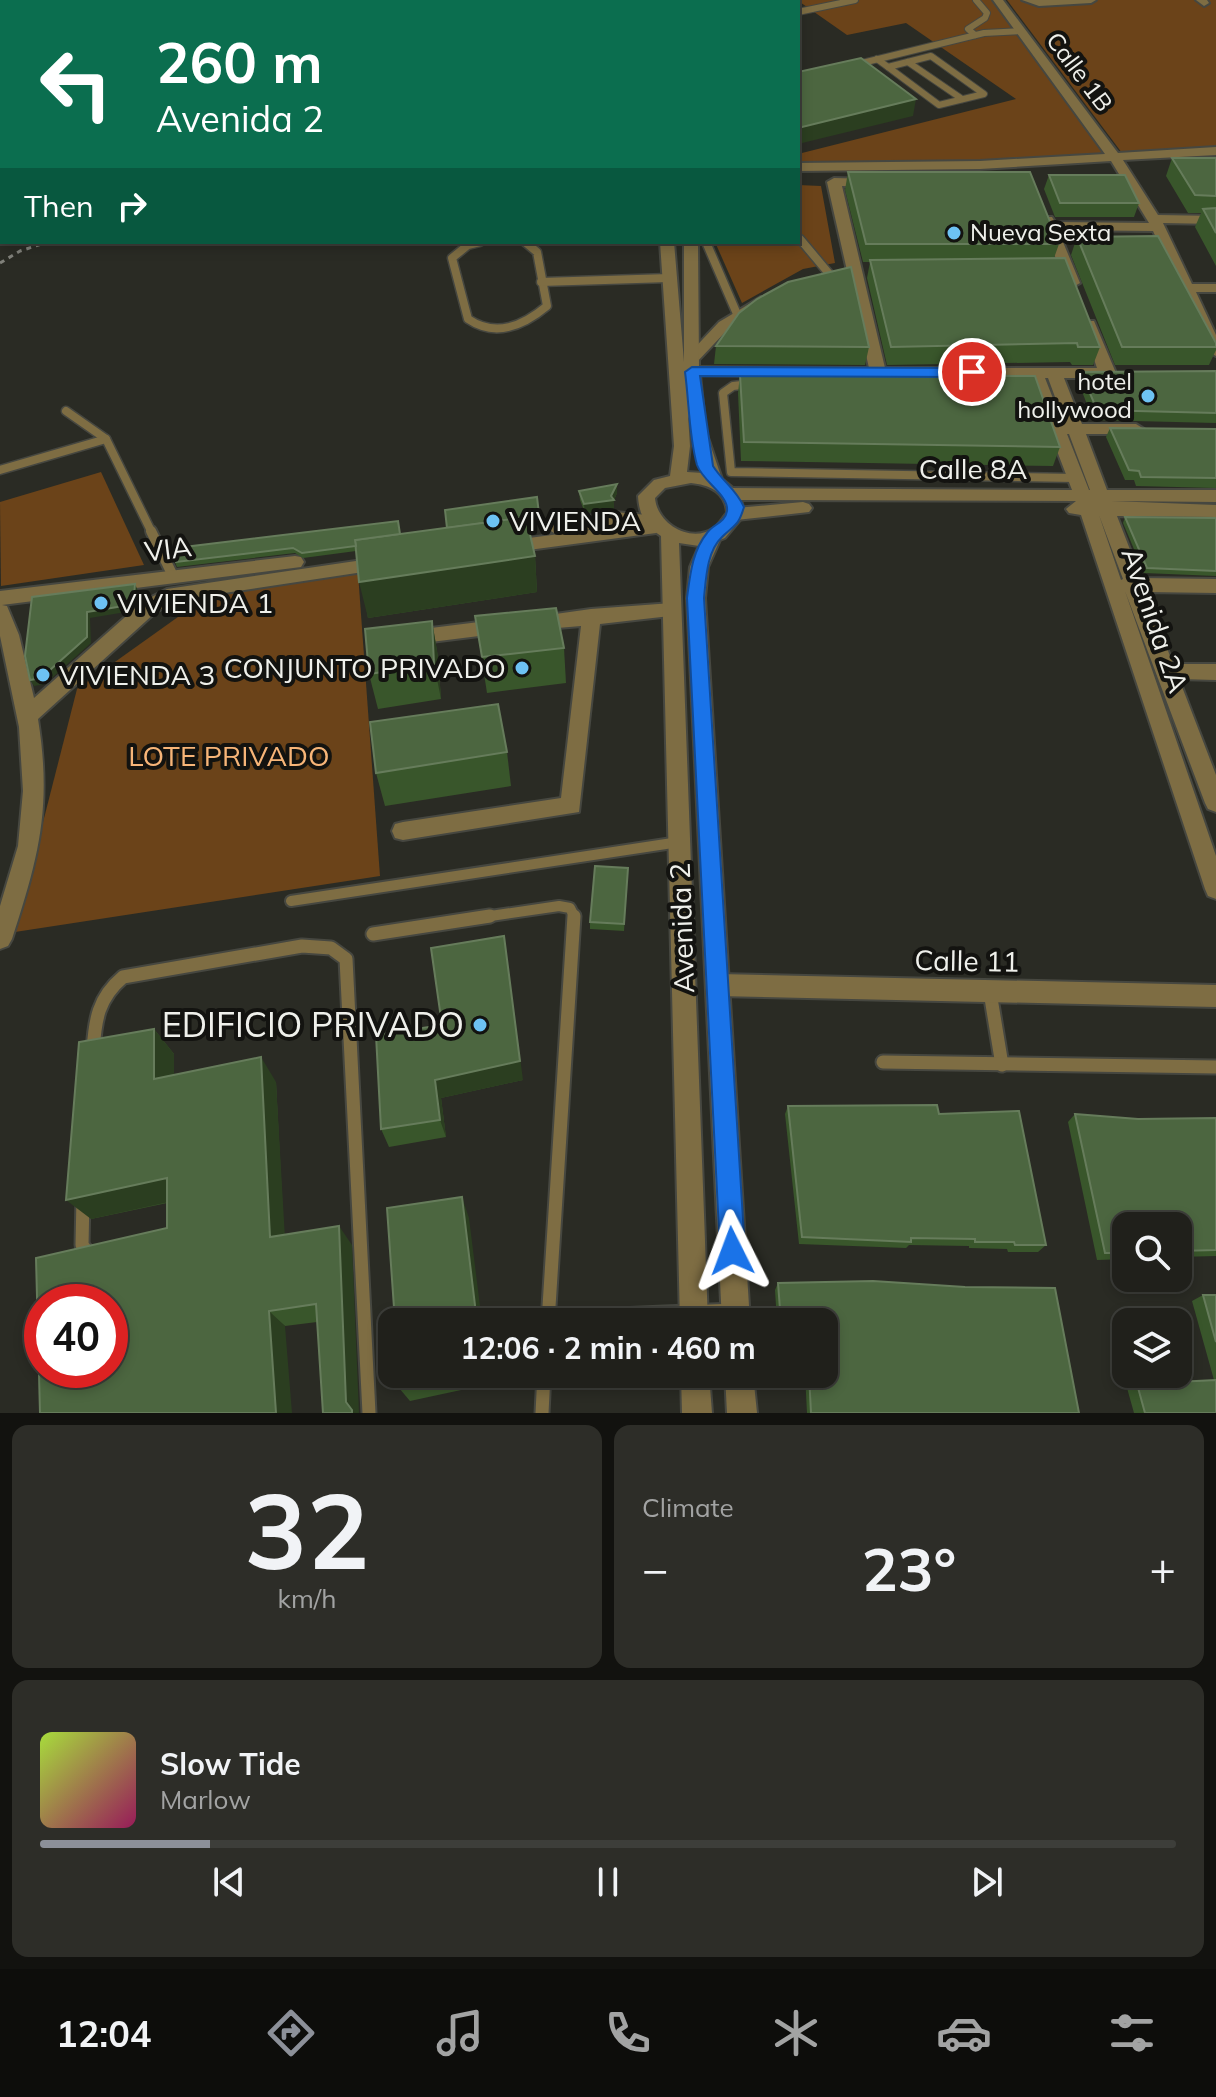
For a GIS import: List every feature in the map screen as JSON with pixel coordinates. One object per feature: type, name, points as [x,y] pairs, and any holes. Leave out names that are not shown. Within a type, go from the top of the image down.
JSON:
[{"type":"street","name":"Calle 1B","points":[[998,0],[1120,164],[1156,223],[1216,351]]},
{"type":"street","points":[[1027,0],[1039,3],[1091,0]]},
{"type":"street","points":[[800,177],[925,177],[1120,164],[1216,151]]},
{"type":"street","points":[[800,167],[1216,163]]},
{"type":"street","points":[[878,372],[863,271],[834,182],[880,183]]},
{"type":"street","points":[[1079,299],[1060,269],[1047,219],[1156,223],[1216,220]]},
{"type":"street","points":[[667,244],[682,446],[678,478]]},
{"type":"street","points":[[487,543],[658,527],[699,538],[724,530],[736,514],[725,484],[705,466],[701,446],[691,366],[691,244]]},
{"type":"street","points":[[825,277],[863,271]]},
{"type":"street","points":[[1188,288],[1216,288]]},
{"type":"street","points":[[691,366],[709,339],[737,314],[772,295]]},
{"type":"street","points":[[691,366],[878,372],[1033,382],[1054,372],[1115,373],[1085,314]]},
{"type":"street","name":"Avenida 2A","points":[[1054,372],[1076,429],[1114,585],[1216,889]]},
{"type":"street","name":"Avenida 2A","points":[[1033,382],[1136,585],[1167,671],[1210,771],[1216,803]]},
{"type":"street","points":[[1056,429],[1154,429]]},
{"type":"street","points":[[658,527],[646,509],[647,498],[653,489],[678,478],[703,478],[725,484]]},
{"type":"street","name":"Calle 8A","points":[[725,484],[1091,497],[1216,511]]},
{"type":"street","name":"Calle 8A","points":[[736,514],[779,508],[1091,497],[1216,496]]},
{"type":"street","name":"Avenida 2","points":[[658,527],[672,610],[694,1308]]},
{"type":"street","name":"Avenida 2","points":[[713,535],[699,567],[696,598],[736,1308]]},
{"type":"street","points":[[27,716],[106,644],[162,599],[174,594],[332,564],[394,555]]},
{"type":"street","name":"VIA","points":[[0,598],[173,576],[332,564]]},
{"type":"street","points":[[1114,585],[1216,586]]},
{"type":"street","points":[[391,640],[591,616],[672,610]]},
{"type":"street","points":[[0,611],[12,638],[27,716],[31,828],[28,849],[0,939]]},
{"type":"street","points":[[403,831],[571,806],[591,616]]},
{"type":"street","points":[[1167,671],[1216,672]]},
{"type":"street","name":"Calle 11","points":[[718,985],[1216,996]]},
{"type":"street","points":[[696,1388],[697,1413]]},
{"type":"street","points":[[740,1388],[742,1413]]},
{"type":"lane","points":[[800,12],[855,0]]},
{"type":"lane","points":[[976,0],[985,10],[985,18]]},
{"type":"lane","points":[[985,18],[1003,30]]},
{"type":"lane","points":[[975,35],[968,31],[969,27],[985,18]]},
{"type":"lane","points":[[851,66],[975,35],[1003,30],[1021,31]]},
{"type":"lane","points":[[877,59],[887,67],[939,105],[984,94],[931,56],[887,67]]},
{"type":"lane","points":[[908,62],[962,99]]},
{"type":"lane","points":[[800,239],[825,277]]},
{"type":"lane","points":[[472,244],[452,258],[468,319],[480,327],[504,329],[528,322],[547,306],[537,252],[527,244]]},
{"type":"lane","points":[[707,244],[737,314]]},
{"type":"lane","points":[[541,282],[669,278]]},
{"type":"lane","points":[[725,484],[723,393],[733,386],[758,384]]},
{"type":"lane","points":[[66,411],[106,439],[173,576]]},
{"type":"lane","points":[[0,470],[106,439]]},
{"type":"lane","points":[[291,901],[679,842]]},
{"type":"lane","points":[[373,934],[559,906],[570,908],[575,918],[549,1308]]},
{"type":"lane","points":[[92,1061],[98,1008],[107,989],[123,977],[326,944],[338,949],[346,959],[369,1413]]},
{"type":"lane","points":[[990,992],[1002,1065]]},
{"type":"lane","points":[[883,1062],[1216,1067]]},
{"type":"lane","points":[[84,1185],[82,1245],[91,1257]]},
{"type":"lane","points":[[542,1413],[543,1388]]},
{"type":"path","points":[[0,263],[20,251],[42,244]]},
{"type":"green space","points":[[800,0],[993,0],[1107,156],[998,163],[800,164],[800,153],[1016,99],[906,23],[847,35]]},
{"type":"green space","points":[[1007,0],[1216,0],[1216,146],[1122,153]]},
{"type":"green space","points":[[800,185],[821,186],[835,263],[803,269],[742,303],[716,244],[800,244]]},
{"type":"green space","points":[[101,472],[144,565],[1,586],[0,502]]},
{"type":"green space","name":"LOTE PRIVADO","points":[[358,573],[380,876],[15,932],[77,689],[213,592]]},
{"type":"building","points":[[861,58],[916,99],[800,128],[800,72]]},
{"type":"building","points":[[1172,158],[1216,158],[1216,196],[1195,195]]},
{"type":"building","points":[[848,172],[1030,172],[1059,244],[866,244]]},
{"type":"building","points":[[1049,175],[1125,175],[1139,203],[1060,203]]},
{"type":"building","points":[[1216,208],[1216,233],[1203,209]]},
{"type":"building","points":[[1158,236],[1216,347],[1122,347],[1077,237]]},
{"type":"building","points":[[1065,258],[1100,347],[1078,347],[1077,343],[891,347],[870,260]]},
{"type":"building","points":[[851,267],[869,347],[716,346],[739,313],[757,299],[788,282]]},
{"type":"building","name":"hotel hollywood","points":[[1216,371],[1216,413],[1097,410],[1081,372]]},
{"type":"building","points":[[740,375],[1035,376],[1060,447],[744,442]]},
{"type":"building","points":[[1110,428],[1216,429],[1216,478],[1141,477],[1139,471],[1129,470]]},
{"type":"building","points":[[617,484],[611,496],[614,500],[584,504],[579,491]]},
{"type":"building","points":[[537,497],[539,514],[447,528],[445,510]]},
{"type":"building","points":[[526,517],[535,556],[359,582],[355,540]]},
{"type":"building","points":[[1125,517],[1216,518],[1216,571],[1147,568]]},
{"type":"building","points":[[398,521],[400,534],[355,540],[356,546],[302,553],[293,548],[176,562],[172,555],[184,547]]},
{"type":"building","points":[[135,584],[134,596],[123,606],[87,612],[87,637],[41,678],[30,680],[25,656],[32,597]]},
{"type":"building","points":[[556,608],[564,648],[482,657],[475,616]]},
{"type":"building","points":[[432,621],[434,664],[369,674],[365,629]]},
{"type":"building","points":[[498,704],[507,752],[376,773],[370,722]]},
{"type":"building","points":[[595,866],[628,868],[624,924],[590,922]]},
{"type":"building","points":[[504,936],[520,1061],[435,1080],[440,1120],[381,1129],[376,1035],[442,1025],[431,948]]},
{"type":"building","points":[[154,1029],[154,1079],[261,1057],[270,1237],[339,1226],[346,1402],[352,1413],[323,1413],[316,1304],[269,1311],[276,1413],[40,1413],[39,1388],[128,1388],[128,1284],[37,1284],[36,1258],[167,1228],[167,1178],[66,1200],[79,1042]]},
{"type":"building","points":[[937,1105],[939,1114],[1019,1111],[1046,1245],[975,1242],[975,1239],[911,1238],[911,1242],[802,1237],[788,1106]]},
{"type":"building","points":[[1075,1114],[1138,1119],[1216,1118],[1216,1250],[1192,1251],[1192,1212],[1112,1212],[1112,1253],[1105,1253]]},
{"type":"building","points":[[462,1197],[475,1308],[394,1308],[387,1208]]},
{"type":"building","points":[[873,1281],[965,1287],[1055,1288],[1079,1413],[811,1413],[810,1388],[838,1388],[838,1308],[780,1308],[778,1283]]},
{"type":"building","points":[[1203,1295],[1216,1295],[1216,1342]]},
{"type":"building","points":[[1216,1380],[1216,1413],[1145,1413],[1138,1388],[1192,1388],[1192,1381]]},
{"type":"place","name":"Nueva Sexta","points":[[954,233]]},
{"type":"place","name":"hotel hollywood","points":[[1148,396]]},
{"type":"place","name":"VIVIENDA","points":[[493,521]]},
{"type":"place","name":"VIVIENDA 1","points":[[101,603]]},
{"type":"place","name":"CONJUNTO PRIVADO","points":[[522,668]]},
{"type":"place","name":"VIVIENDA 3","points":[[43,675]]},
{"type":"place","name":"EDIFICIO PRIVADO","points":[[480,1025]]},
{"type":"route","points":[[732,1251],[696,598],[699,567],[713,535],[731,523],[736,507],[730,494],[715,482],[705,466],[692,372],[972,372]]}]
